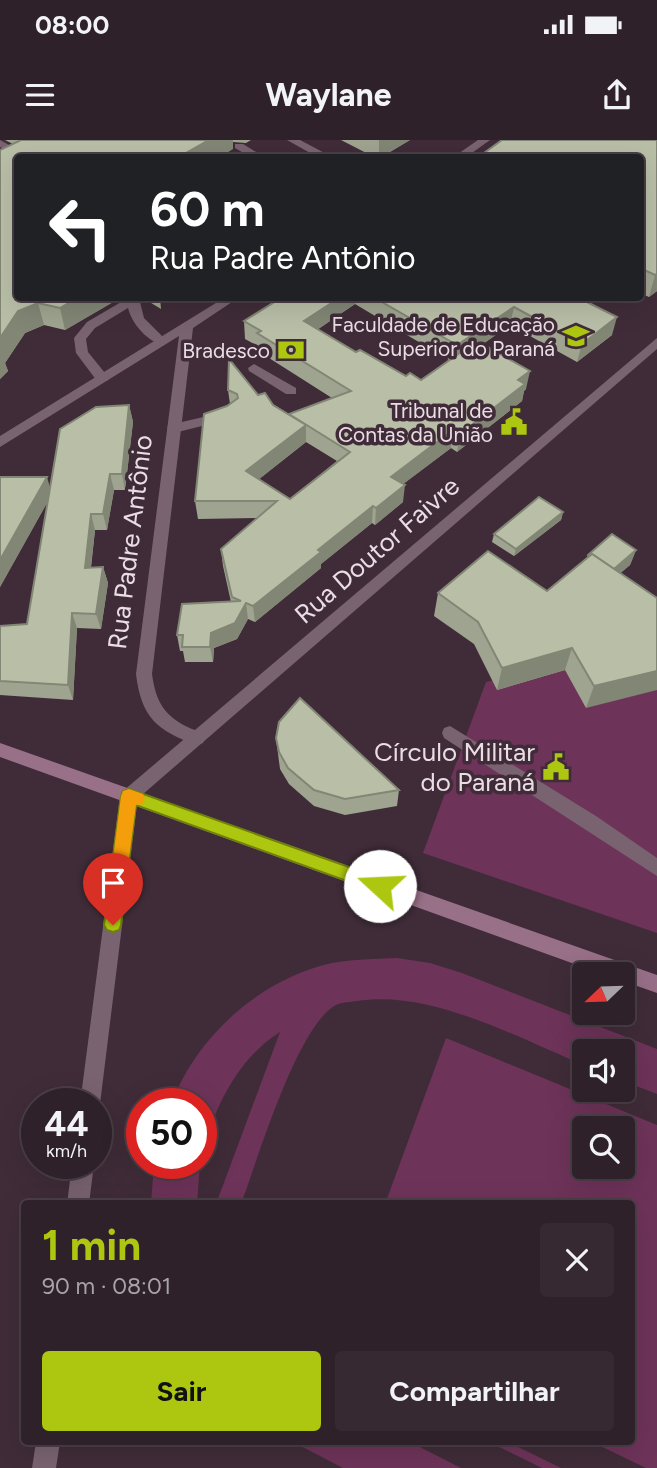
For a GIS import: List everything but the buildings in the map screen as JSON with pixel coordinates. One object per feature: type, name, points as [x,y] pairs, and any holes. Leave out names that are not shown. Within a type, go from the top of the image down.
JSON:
[{"type":"main road","points":[[0,750],[657,984]]},
{"type":"street","points":[[292,140],[321,154]]},
{"type":"street","points":[[463,154],[485,140]]},
{"type":"street","points":[[0,142],[15,151]]},
{"type":"street","points":[[0,159],[27,146]]},
{"type":"street","points":[[239,146],[254,154]]},
{"type":"street","points":[[102,378],[82,353],[80,338],[91,325],[131,301]]},
{"type":"street","points":[[134,301],[133,309],[138,321],[162,341]]},
{"type":"street","points":[[0,442],[227,301]]},
{"type":"street","name":"Rua Padre Antônio","points":[[187,325],[144,674],[146,700],[156,717],[197,738]]},
{"type":"street","name":"Rua Doutor Faivre","points":[[129,796],[657,342]]},
{"type":"street","points":[[254,368],[291,391]]},
{"type":"street","points":[[174,428],[230,414]]},
{"type":"street","points":[[450,733],[657,868]]},
{"type":"street","points":[[92,1088],[129,796]]},
{"type":"street","points":[[78,1200],[81,1179]]},
{"type":"street","points":[[44,1468],[48,1445]]},
{"type":"shaded area","name":"Círculo Militar do Paraná","points":[[657,597],[657,933],[423,853],[486,682],[656,642],[627,621]]},
{"type":"shaded area","points":[[397,958],[430,963],[572,1016],[572,1026],[598,1026],[631,1039],[572,1039],[572,1060],[473,1018],[444,1009],[385,999],[341,1003],[321,1018],[293,1065],[242,1200],[217,1200],[280,1032],[265,1043],[239,1071],[217,1110],[217,1088],[178,1088],[182,1079],[214,1034],[234,1014],[280,982],[332,963]]},
{"type":"shaded area","points":[[446,1038],[572,1090],[572,1102],[601,1102],[657,1125],[657,1468],[646,1468],[598,1445],[635,1445],[635,1200],[386,1200]]},
{"type":"shaded area","points":[[635,1040],[657,1049],[657,1094],[635,1086]]},
{"type":"shaded area","points":[[153,1179],[199,1179],[197,1200],[151,1200]]},
{"type":"shaded area","points":[[299,1445],[416,1445],[461,1468],[343,1468]]},
{"type":"shaded area","points":[[495,1445],[514,1445],[561,1468],[542,1468]]},
{"type":"slow traffic","points":[[120,866],[129,796],[137,799]]},
{"type":"place","name":"Faculdade de Educação Superior do Paraná","points":[[576,336]]},
{"type":"place","name":"Bradesco","points":[[291,350]]},
{"type":"place","name":"Tribunal de Contas da União","points":[[514,422]]},
{"type":"place","name":"Círculo Militar do Paraná","points":[[556,767]]},
{"type":"route","points":[[113,925],[129,796],[380,886]]}]
